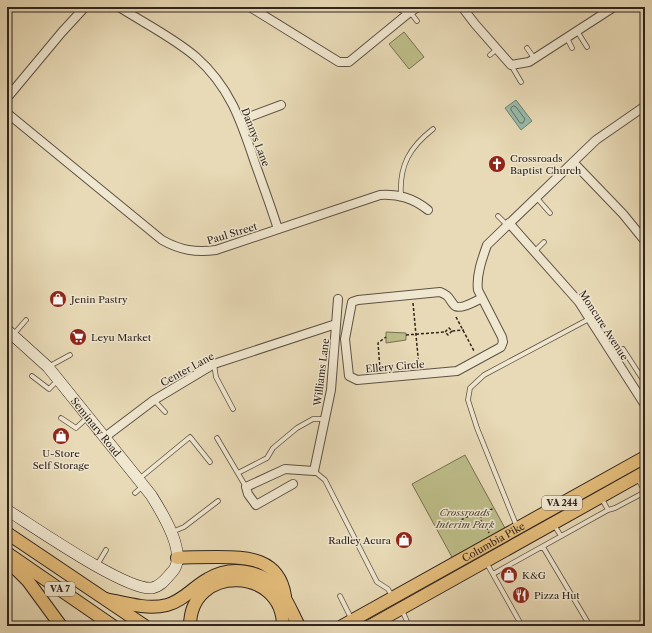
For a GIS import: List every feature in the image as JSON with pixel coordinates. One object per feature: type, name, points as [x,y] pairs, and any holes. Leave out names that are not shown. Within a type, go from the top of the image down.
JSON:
[{"type":"main road","name":"Columbia Pike","points":[[347,623],[645,457]]},
{"type":"main road","name":"Columbia Pike","points":[[370,626],[641,474]]},
{"type":"main road","name":"VA 7","points":[[7,533],[145,626]]},
{"type":"main road","name":"VA 7","points":[[7,553],[113,626]]},
{"type":"main road","points":[[177,558],[240,557],[258,561],[268,567],[281,579],[286,601]]},
{"type":"main road","points":[[7,560],[28,581],[61,626]]},
{"type":"main road","points":[[106,599],[147,606],[167,605],[189,594],[209,578],[218,574],[229,571],[249,572],[269,581],[286,601],[299,626]]},
{"type":"main road","points":[[190,626],[195,605],[204,592],[219,583],[237,580],[258,585],[272,596],[281,612],[283,626]]},
{"type":"street","points":[[7,98],[85,7]]},
{"type":"street","name":"Dannys Lane","points":[[119,7],[182,46],[195,56],[218,81],[241,120],[278,229]]},
{"type":"street","points":[[250,7],[339,62],[349,62],[418,7]]},
{"type":"street","points":[[400,7],[410,12]]},
{"type":"street","points":[[462,7],[511,65],[529,62],[614,7]]},
{"type":"street","points":[[241,120],[281,105]]},
{"type":"street","name":"Ellery Circle","points":[[482,298],[463,307],[454,305],[447,294],[440,292],[358,300],[352,302],[345,339],[349,376],[357,380],[457,371],[501,347],[503,342],[502,337],[477,285],[481,264],[487,245],[596,140],[645,106]]},
{"type":"street","name":"Paul Street","points":[[7,113],[162,240],[174,247],[195,252],[216,250],[375,196],[401,196],[416,201],[428,210]]},
{"type":"street","points":[[573,162],[618,209],[645,241]]},
{"type":"street","name":"Moncure Avenue","points":[[508,224],[572,294],[590,318],[612,356],[645,405]]},
{"type":"street","name":"Williams Lane","points":[[314,471],[331,390],[338,299]]},
{"type":"street","name":"Center Lane","points":[[105,437],[154,400],[214,364],[336,324]]},
{"type":"street","name":"Seminary Road","points":[[9,336],[65,383],[139,486],[165,516],[171,534],[177,545],[177,558]]},
{"type":"street","points":[[293,484],[256,505],[248,494],[246,487],[285,469],[314,471]]},
{"type":"street","points":[[7,510],[20,515],[54,535],[97,566],[134,584],[148,588],[161,584],[175,568],[177,558]]},
{"type":"street","name":"Seminary Road","points":[[168,575],[171,534]]},
{"type":"lane","points":[[410,12],[417,21]]},
{"type":"lane","points":[[577,31],[587,47]]},
{"type":"lane","points":[[566,38],[572,48]]},
{"type":"lane","points":[[527,48],[534,58]]},
{"type":"lane","points":[[490,55],[497,49]]},
{"type":"lane","points":[[511,65],[522,82]]},
{"type":"lane","points":[[401,196],[400,187],[406,158],[420,139],[433,129]]},
{"type":"lane","points":[[536,197],[550,213]]},
{"type":"lane","points":[[498,216],[508,224]]},
{"type":"lane","points":[[534,252],[544,242]]},
{"type":"lane","points":[[518,528],[514,523],[477,428],[468,400],[470,388],[484,375],[590,318]]},
{"type":"lane","points":[[9,336],[26,320]]},
{"type":"lane","points":[[612,356],[623,349],[645,383]]},
{"type":"lane","points":[[48,368],[70,355]]},
{"type":"lane","points":[[214,364],[216,378],[232,409]]},
{"type":"lane","points":[[32,376],[49,389],[65,383]]},
{"type":"lane","points":[[154,400],[165,412]]},
{"type":"lane","points":[[61,418],[76,428],[88,417]]},
{"type":"lane","points":[[238,473],[267,458],[273,448],[297,428],[313,419],[325,419]]},
{"type":"lane","points":[[139,486],[190,437],[210,462]]},
{"type":"lane","points":[[218,438],[246,487]]},
{"type":"lane","points":[[314,471],[325,480],[377,582],[388,589],[393,598]]},
{"type":"lane","points":[[493,574],[608,510],[615,508],[645,492],[641,474]]},
{"type":"lane","points":[[601,497],[608,510]]},
{"type":"lane","points":[[171,534],[184,527],[218,501]]},
{"type":"lane","points":[[553,523],[562,536]]},
{"type":"lane","points":[[543,546],[590,626]]},
{"type":"lane","points":[[97,566],[106,550]]},
{"type":"lane","points":[[478,550],[522,626]]},
{"type":"lane","points":[[340,596],[347,623]]},
{"type":"lane","points":[[401,609],[409,626]]},
{"type":"path","points":[[412,300],[419,369]]},
{"type":"path","points":[[456,317],[474,351]]},
{"type":"path","points":[[445,332],[449,328],[452,331],[464,330]]},
{"type":"path","points":[[406,335],[445,332],[448,335],[452,331]]},
{"type":"path","points":[[380,372],[378,343],[386,337]]},
{"type":"path","points":[[481,515],[494,508]]},
{"type":"path","points":[[461,520],[476,512],[481,515]]},
{"type":"path","points":[[481,515],[481,522],[486,525],[490,536]]},
{"type":"green space","points":[[404,32],[424,57],[409,69],[389,44]]},
{"type":"green space","points":[[386,332],[406,333],[406,340],[386,343]]},
{"type":"green space","name":"Crossroads Interim Park","points":[[465,455],[506,530],[453,559],[412,484]]},
{"type":"water","points":[[516,100],[532,121],[521,130],[505,108]]},
{"type":"place","name":"Crossroads Baptist Church","points":[[497,164]]},
{"type":"place","name":"Jenin Pastry","points":[[58,299]]},
{"type":"place","name":"Leyu Market","points":[[78,337]]},
{"type":"place","name":"U-Store Self Storage","points":[[61,436]]},
{"type":"place","name":"Radley Acura","points":[[404,540]]},
{"type":"place","name":"K&G","points":[[509,575]]},
{"type":"place","name":"Pizza Hut","points":[[521,595]]}]
